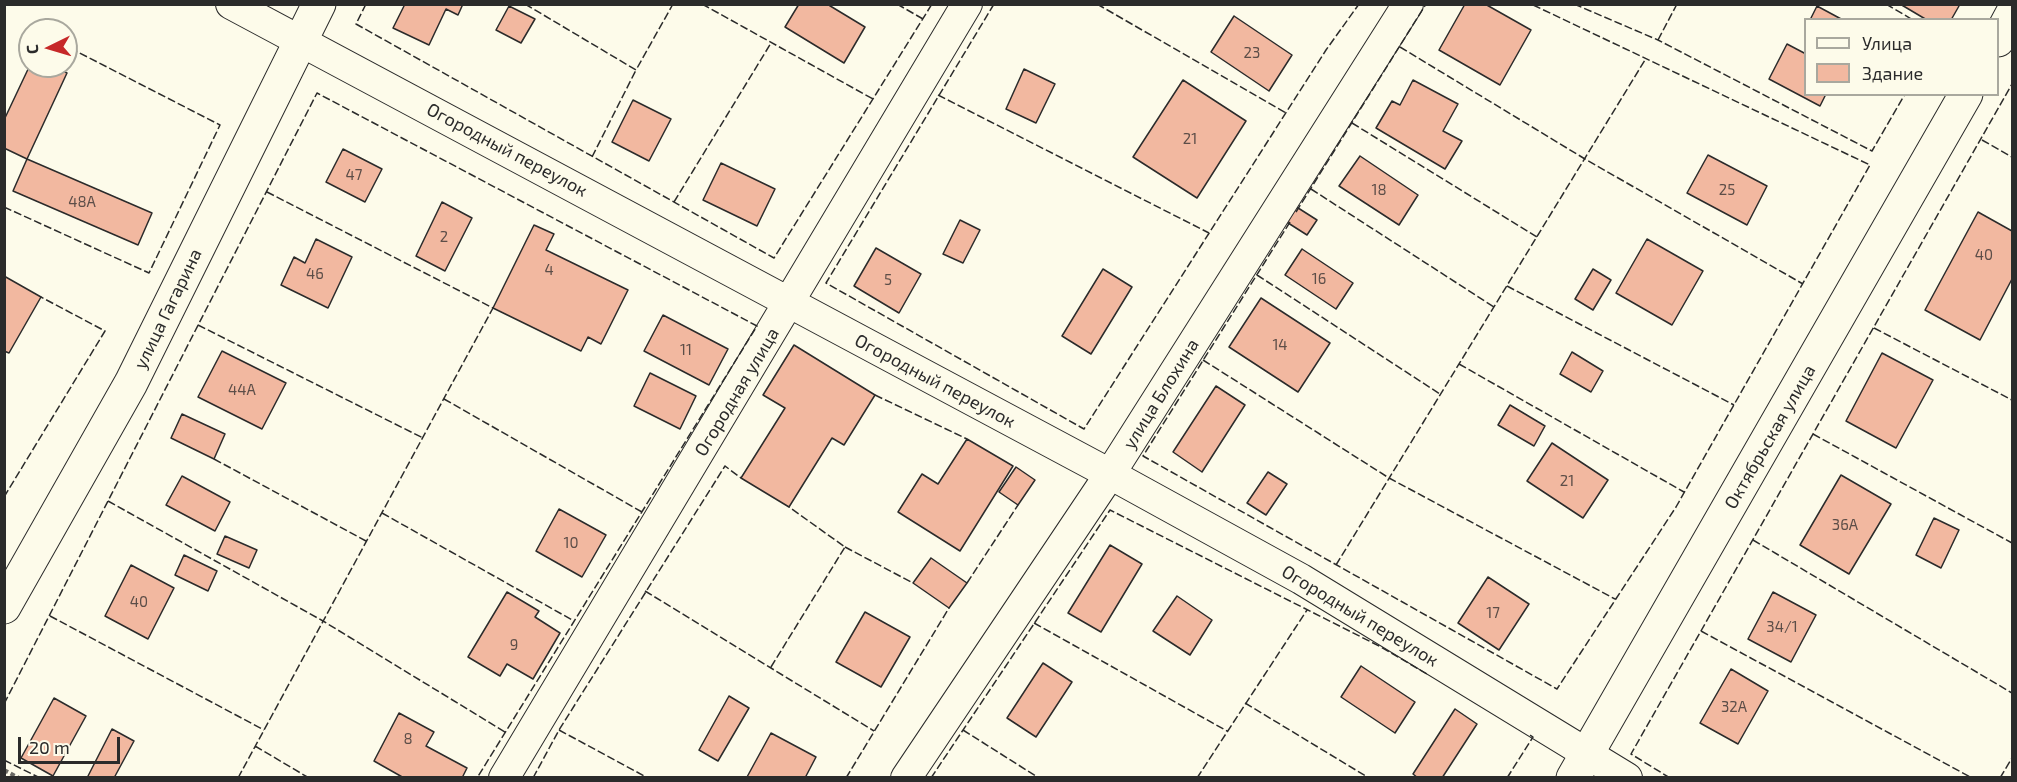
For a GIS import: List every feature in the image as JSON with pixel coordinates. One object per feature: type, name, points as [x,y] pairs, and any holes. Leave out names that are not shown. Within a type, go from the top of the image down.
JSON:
[{"type":"street","name":"Огородный переулок","points":[[231,4],[301,39],[1301,579],[1580,766],[1627,777]]},
{"type":"street","name":"улица Гагарина","points":[[4,608],[131,383],[319,4]]},
{"type":"street","name":"Огородная улица","points":[[504,777],[967,4]]},
{"type":"street","name":"улица Блохина","points":[[906,777],[1110,474],[1408,4]]},
{"type":"street","points":[[1999,38],[2013,14]]},
{"type":"street","name":"Октябрьская улица","points":[[1580,766],[1965,96]]},
{"type":"path","points":[[4,770],[19,777]]},
{"type":"building","points":[[405,4],[463,4],[458,15],[446,9],[429,45],[393,28]]},
{"type":"building","points":[[799,4],[827,4],[865,27],[844,63],[785,27]]},
{"type":"building","points":[[1465,4],[1485,4],[1531,30],[1500,85],[1439,50]]},
{"type":"building","points":[[1900,4],[1957,4],[1959,6],[1952,18],[1924,18]]},
{"type":"building","points":[[509,6],[535,19],[521,43],[496,30]]},
{"type":"building","points":[[1817,6],[1839,18],[1811,18]]},
{"type":"building","points":[[1234,16],[1292,55],[1269,91],[1211,52]]},
{"type":"building","points":[[1787,44],[1804,53],[1804,96],[1825,96],[1820,106],[1769,79]]},
{"type":"building","points":[[1024,69],[1055,84],[1036,123],[1006,109]]},
{"type":"building","points":[[24,78],[65,78],[27,159],[4,148],[4,120]]},
{"type":"building","points":[[1183,80],[1246,121],[1197,198],[1133,157]]},
{"type":"building","points":[[1413,80],[1458,104],[1443,131],[1462,141],[1445,169],[1376,128],[1392,101],[1400,105]]},
{"type":"building","points":[[633,100],[671,119],[649,161],[612,142]]},
{"type":"building","points":[[343,149],[382,169],[365,202],[326,182]]},
{"type":"building","points":[[1708,155],[1767,186],[1747,225],[1687,193]]},
{"type":"building","points":[[1360,156],[1418,195],[1399,225],[1339,186]]},
{"type":"building","points":[[27,159],[152,213],[138,245],[13,191]]},
{"type":"building","points":[[721,163],[775,189],[757,226],[703,200]]},
{"type":"building","points":[[442,202],[472,218],[445,271],[416,256]]},
{"type":"building","points":[[1295,206],[1317,220],[1307,235],[1285,221]]},
{"type":"building","points":[[1978,212],[2012,231],[2012,279],[1980,340],[1925,310]]},
{"type":"building","points":[[960,220],[980,230],[963,263],[943,254]]},
{"type":"building","points":[[534,225],[554,234],[546,250],[628,290],[601,344],[588,337],[581,351],[493,308]]},
{"type":"building","points":[[316,239],[352,257],[328,308],[281,285],[294,257],[305,263]]},
{"type":"building","points":[[1647,239],[1703,271],[1672,325],[1616,293]]},
{"type":"building","points":[[876,248],[921,274],[899,313],[854,286]]},
{"type":"building","points":[[1302,249],[1353,283],[1336,309],[1285,275]]},
{"type":"building","points":[[1103,269],[1132,287],[1091,354],[1062,336]]},
{"type":"building","points":[[1593,269],[1611,280],[1593,310],[1575,299]]},
{"type":"building","points":[[4,276],[41,297],[9,353],[4,351]]},
{"type":"building","points":[[1261,298],[1330,343],[1298,392],[1229,347]]},
{"type":"building","points":[[663,315],[728,349],[709,385],[644,351]]},
{"type":"building","points":[[794,345],[875,395],[844,445],[832,438],[789,507],[741,478],[785,408],[763,395]]},
{"type":"building","points":[[222,351],[286,383],[262,429],[198,397]]},
{"type":"building","points":[[1572,352],[1603,371],[1591,392],[1560,374]]},
{"type":"building","points":[[1882,353],[1933,380],[1896,448],[1846,421]]},
{"type":"building","points":[[650,373],[696,396],[680,429],[634,406]]},
{"type":"building","points":[[1216,386],[1245,405],[1202,472],[1173,452]]},
{"type":"building","points":[[1510,405],[1545,426],[1534,446],[1498,425]]},
{"type":"building","points":[[182,414],[225,434],[214,459],[171,438]]},
{"type":"building","points":[[967,439],[1013,466],[960,551],[898,512],[922,474],[938,484]]},
{"type":"building","points":[[1552,443],[1608,480],[1583,518],[1527,481]]},
{"type":"building","points":[[1016,467],[1035,480],[1018,505],[999,492]]},
{"type":"building","points":[[1268,472],[1287,484],[1266,515],[1247,503]]},
{"type":"building","points":[[1841,475],[1891,504],[1849,574],[1800,545]]},
{"type":"building","points":[[182,476],[230,502],[215,531],[166,505]]},
{"type":"building","points":[[559,509],[606,535],[582,577],[536,551]]},
{"type":"building","points":[[1934,518],[1959,530],[1941,568],[1916,555]]},
{"type":"building","points":[[225,536],[257,550],[249,568],[217,554]]},
{"type":"building","points":[[1110,545],[1142,564],[1101,632],[1068,613]]},
{"type":"building","points":[[184,555],[217,571],[208,591],[175,575]]},
{"type":"building","points":[[931,558],[967,583],[949,608],[913,583]]},
{"type":"building","points":[[131,565],[174,588],[148,639],[105,616]]},
{"type":"building","points":[[1488,577],[1529,604],[1499,650],[1458,623]]},
{"type":"building","points":[[507,592],[539,611],[535,617],[560,633],[533,679],[507,664],[500,676],[468,657]]},
{"type":"building","points":[[1773,592],[1816,615],[1791,662],[1748,639]]},
{"type":"building","points":[[1177,596],[1212,620],[1190,655],[1153,631]]},
{"type":"building","points":[[865,612],[910,637],[881,687],[836,662]]},
{"type":"building","points":[[1043,663],[1072,682],[1036,737],[1007,718]]},
{"type":"building","points":[[1361,666],[1415,702],[1395,733],[1341,697]]},
{"type":"building","points":[[1731,669],[1768,691],[1738,744],[1700,723]]},
{"type":"building","points":[[729,696],[749,708],[718,761],[699,750]]},
{"type":"building","points":[[54,698],[86,716],[53,776],[21,758]]},
{"type":"building","points":[[1455,709],[1477,724],[1442,778],[1418,778],[1413,774]]},
{"type":"building","points":[[399,713],[434,732],[426,746],[467,768],[462,778],[404,778],[374,761]]},
{"type":"building","points":[[112,729],[134,741],[114,778],[87,778]]},
{"type":"building","points":[[771,733],[816,757],[805,778],[747,777]]},
{"type":"fence","points":[[366,4],[356,24],[774,258],[932,4]]},
{"type":"fence","points":[[525,4],[636,70],[673,4]]},
{"type":"fence","points":[[702,4],[873,99]]},
{"type":"fence","points":[[897,4],[923,19]]},
{"type":"fence","points":[[994,4],[826,283],[1084,429],[1326,50],[1359,4]]},
{"type":"fence","points":[[1097,4],[1286,113]]},
{"type":"fence","points":[[1296,212],[1426,4]]},
{"type":"fence","points":[[1290,222],[1143,456],[1557,689],[1676,507],[1870,165],[1531,4]]},
{"type":"fence","points":[[1574,4],[1658,40],[1872,151],[1904,96]]},
{"type":"fence","points":[[1658,40],[1677,4]]},
{"type":"fence","points":[[1886,4],[1910,18]]},
{"type":"fence","points":[[674,202],[771,43]]},
{"type":"fence","points":[[1400,47],[1585,159],[1803,284]]},
{"type":"fence","points":[[4,207],[149,273],[220,125],[78,52]]},
{"type":"fence","points":[[1336,565],[1645,60]]},
{"type":"fence","points":[[592,157],[636,70]]},
{"type":"fence","points":[[1670,778],[1631,754],[2012,84]]},
{"type":"fence","points":[[4,704],[317,93],[757,326],[477,778]]},
{"type":"fence","points":[[938,95],[1209,233]]},
{"type":"fence","points":[[1352,123],[1537,237]]},
{"type":"fence","points":[[1982,140],[2012,157]]},
{"type":"fence","points":[[1311,189],[1494,307]]},
{"type":"fence","points":[[238,778],[493,308],[267,192]]},
{"type":"fence","points":[[1257,275],[1440,394]]},
{"type":"fence","points":[[1507,286],[1734,405]]},
{"type":"fence","points":[[4,497],[105,331],[41,297]]},
{"type":"fence","points":[[198,325],[423,438]]},
{"type":"fence","points":[[1874,328],[2012,400]]},
{"type":"fence","points":[[1203,360],[1389,478],[1615,599]]},
{"type":"fence","points":[[1459,364],[1684,492]]},
{"type":"fence","points":[[875,395],[967,439]]},
{"type":"fence","points":[[444,399],[642,512]]},
{"type":"fence","points":[[1813,434],[2012,543]]},
{"type":"fence","points":[[214,459],[366,541]]},
{"type":"fence","points":[[533,778],[559,730],[725,466],[741,478]]},
{"type":"fence","points":[[108,501],[323,621],[505,732]]},
{"type":"fence","points":[[967,583],[1018,505]]},
{"type":"fence","points":[[771,667],[845,547],[789,507]]},
{"type":"fence","points":[[931,778],[1110,510],[1381,647],[1427,674]]},
{"type":"fence","points":[[382,513],[574,621]]},
{"type":"fence","points":[[1753,540],[2012,693]]},
{"type":"fence","points":[[845,547],[913,583]]},
{"type":"fence","points":[[645,591],[874,731]]},
{"type":"fence","points":[[846,778],[949,608]]},
{"type":"fence","points":[[1197,778],[1307,610]]},
{"type":"fence","points":[[50,616],[264,730]]},
{"type":"fence","points":[[1034,623],[1227,731]]},
{"type":"fence","points":[[1701,631],[1972,778]]},
{"type":"fence","points":[[1245,703],[1369,778]]},
{"type":"fence","points":[[559,730],[648,778]]},
{"type":"fence","points":[[963,730],[1039,778]]},
{"type":"fence","points":[[1507,778],[1533,737],[1530,735]]},
{"type":"fence","points":[[255,746],[309,778]]},
{"type":"fence","points":[[2000,778],[2012,758]]},
{"type":"fence","points":[[4,760],[40,778]]}]
